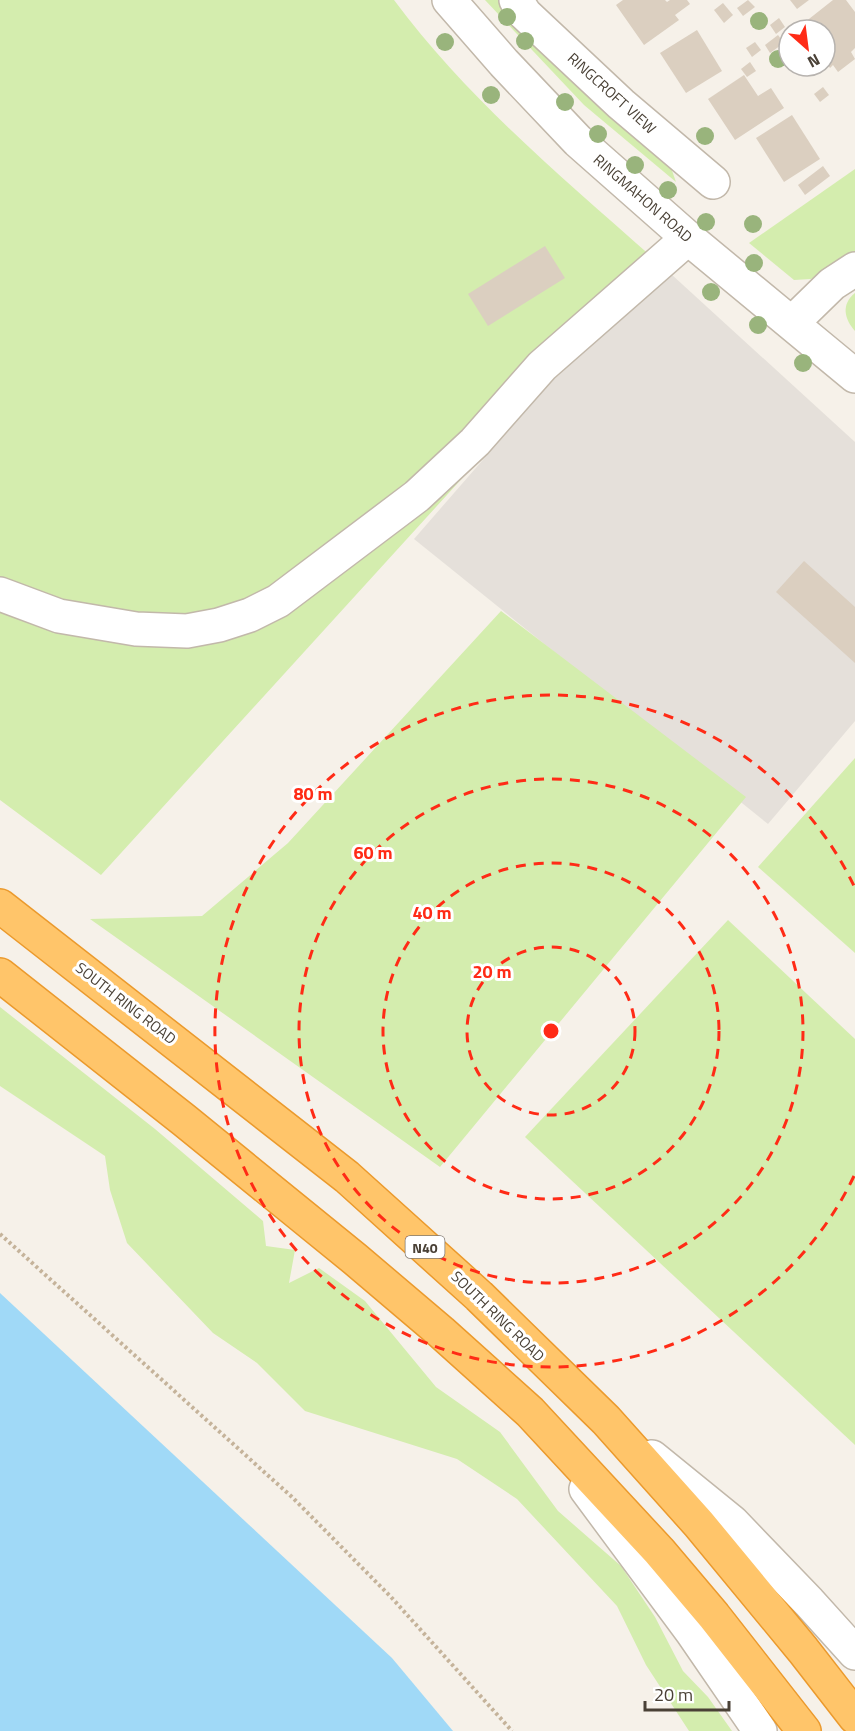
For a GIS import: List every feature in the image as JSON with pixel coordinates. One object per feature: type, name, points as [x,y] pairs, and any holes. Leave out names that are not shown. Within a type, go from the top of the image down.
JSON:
[{"type":"highway","name":"SOUTH RING ROAD","points":[[0,906],[347,1177],[479,1296],[606,1420],[699,1524],[855,1717]]},
{"type":"highway","points":[[0,975],[355,1259],[530,1412],[673,1567],[804,1731]]},
{"type":"street","name":"RINGMAHON ROAD","points":[[449,0],[504,63],[578,141],[688,238],[855,376]]},
{"type":"street","name":"RINGCROFT VIEW","points":[[516,0],[525,14],[621,104],[713,182]]},
{"type":"street","points":[[0,594],[60,616],[136,629],[177,630],[219,625],[250,615],[278,601],[417,496],[475,442],[542,366],[688,238]]},
{"type":"street","points":[[792,323],[832,284],[855,269]]},
{"type":"street","points":[[530,1412],[692,1632],[760,1731]]},
{"type":"street","points":[[606,1420],[732,1522],[855,1653]]},
{"type":"path","points":[[0,1234],[292,1497],[399,1606],[512,1731]]},
{"type":"shaded area","points":[[671,274],[855,442],[855,721],[768,824],[414,539],[568,362]]},
{"type":"green space","points":[[0,0],[394,0],[424,38],[491,110],[671,274],[568,362],[101,875],[0,800]]},
{"type":"green space","points":[[485,0],[501,0],[669,162],[676,182],[584,105]]},
{"type":"green space","points":[[855,169],[855,254],[811,279],[794,280],[749,243]]},
{"type":"green space","points":[[855,293],[855,331],[846,317],[846,307]]},
{"type":"green space","points":[[501,611],[746,797],[440,1167],[90,919],[202,916],[288,843]]},
{"type":"green space","points":[[855,758],[855,953],[758,867]]},
{"type":"green space","points":[[728,920],[855,1039],[855,1445],[525,1137]]},
{"type":"green space","points":[[0,1007],[155,1129],[263,1221],[266,1246],[295,1250],[289,1283],[319,1268],[365,1301],[436,1387],[500,1432],[558,1511],[621,1566],[655,1617],[683,1671],[708,1697],[732,1731],[689,1731],[646,1665],[617,1606],[517,1499],[457,1459],[305,1411],[257,1363],[213,1333],[127,1243],[110,1190],[105,1156],[0,1086]]},
{"type":"water","points":[[0,1293],[392,1658],[453,1731],[0,1731]]},
{"type":"building","points":[[623,0],[665,0],[667,2],[687,0],[690,4],[675,15],[679,20],[644,45],[616,5]]},
{"type":"building","points":[[748,0],[755,7],[743,16],[737,8]]},
{"type":"building","points":[[790,0],[809,0],[797,9]]},
{"type":"building","points":[[833,0],[846,0],[855,12],[855,48],[851,52],[855,59],[838,72],[837,18],[810,18]]},
{"type":"building","points":[[723,3],[733,15],[724,23],[714,10]]},
{"type":"building","points":[[777,20],[776,34],[770,25]]},
{"type":"building","points":[[697,30],[722,71],[686,93],[660,53]]},
{"type":"building","points":[[777,36],[777,48],[770,53],[765,45]]},
{"type":"building","points":[[755,42],[761,50],[752,57],[746,48]]},
{"type":"building","points":[[750,62],[756,71],[747,77],[741,69]]},
{"type":"building","points":[[744,75],[758,96],[771,88],[784,108],[735,140],[708,99]]},
{"type":"building","points":[[823,87],[829,95],[820,102],[814,94]]},
{"type":"building","points":[[792,115],[820,159],[784,182],[756,138]]},
{"type":"building","points":[[823,166],[830,176],[805,195],[798,185]]},
{"type":"building","points":[[545,246],[565,278],[488,326],[468,294]]},
{"type":"building","points":[[804,561],[855,607],[855,663],[776,592]]}]
